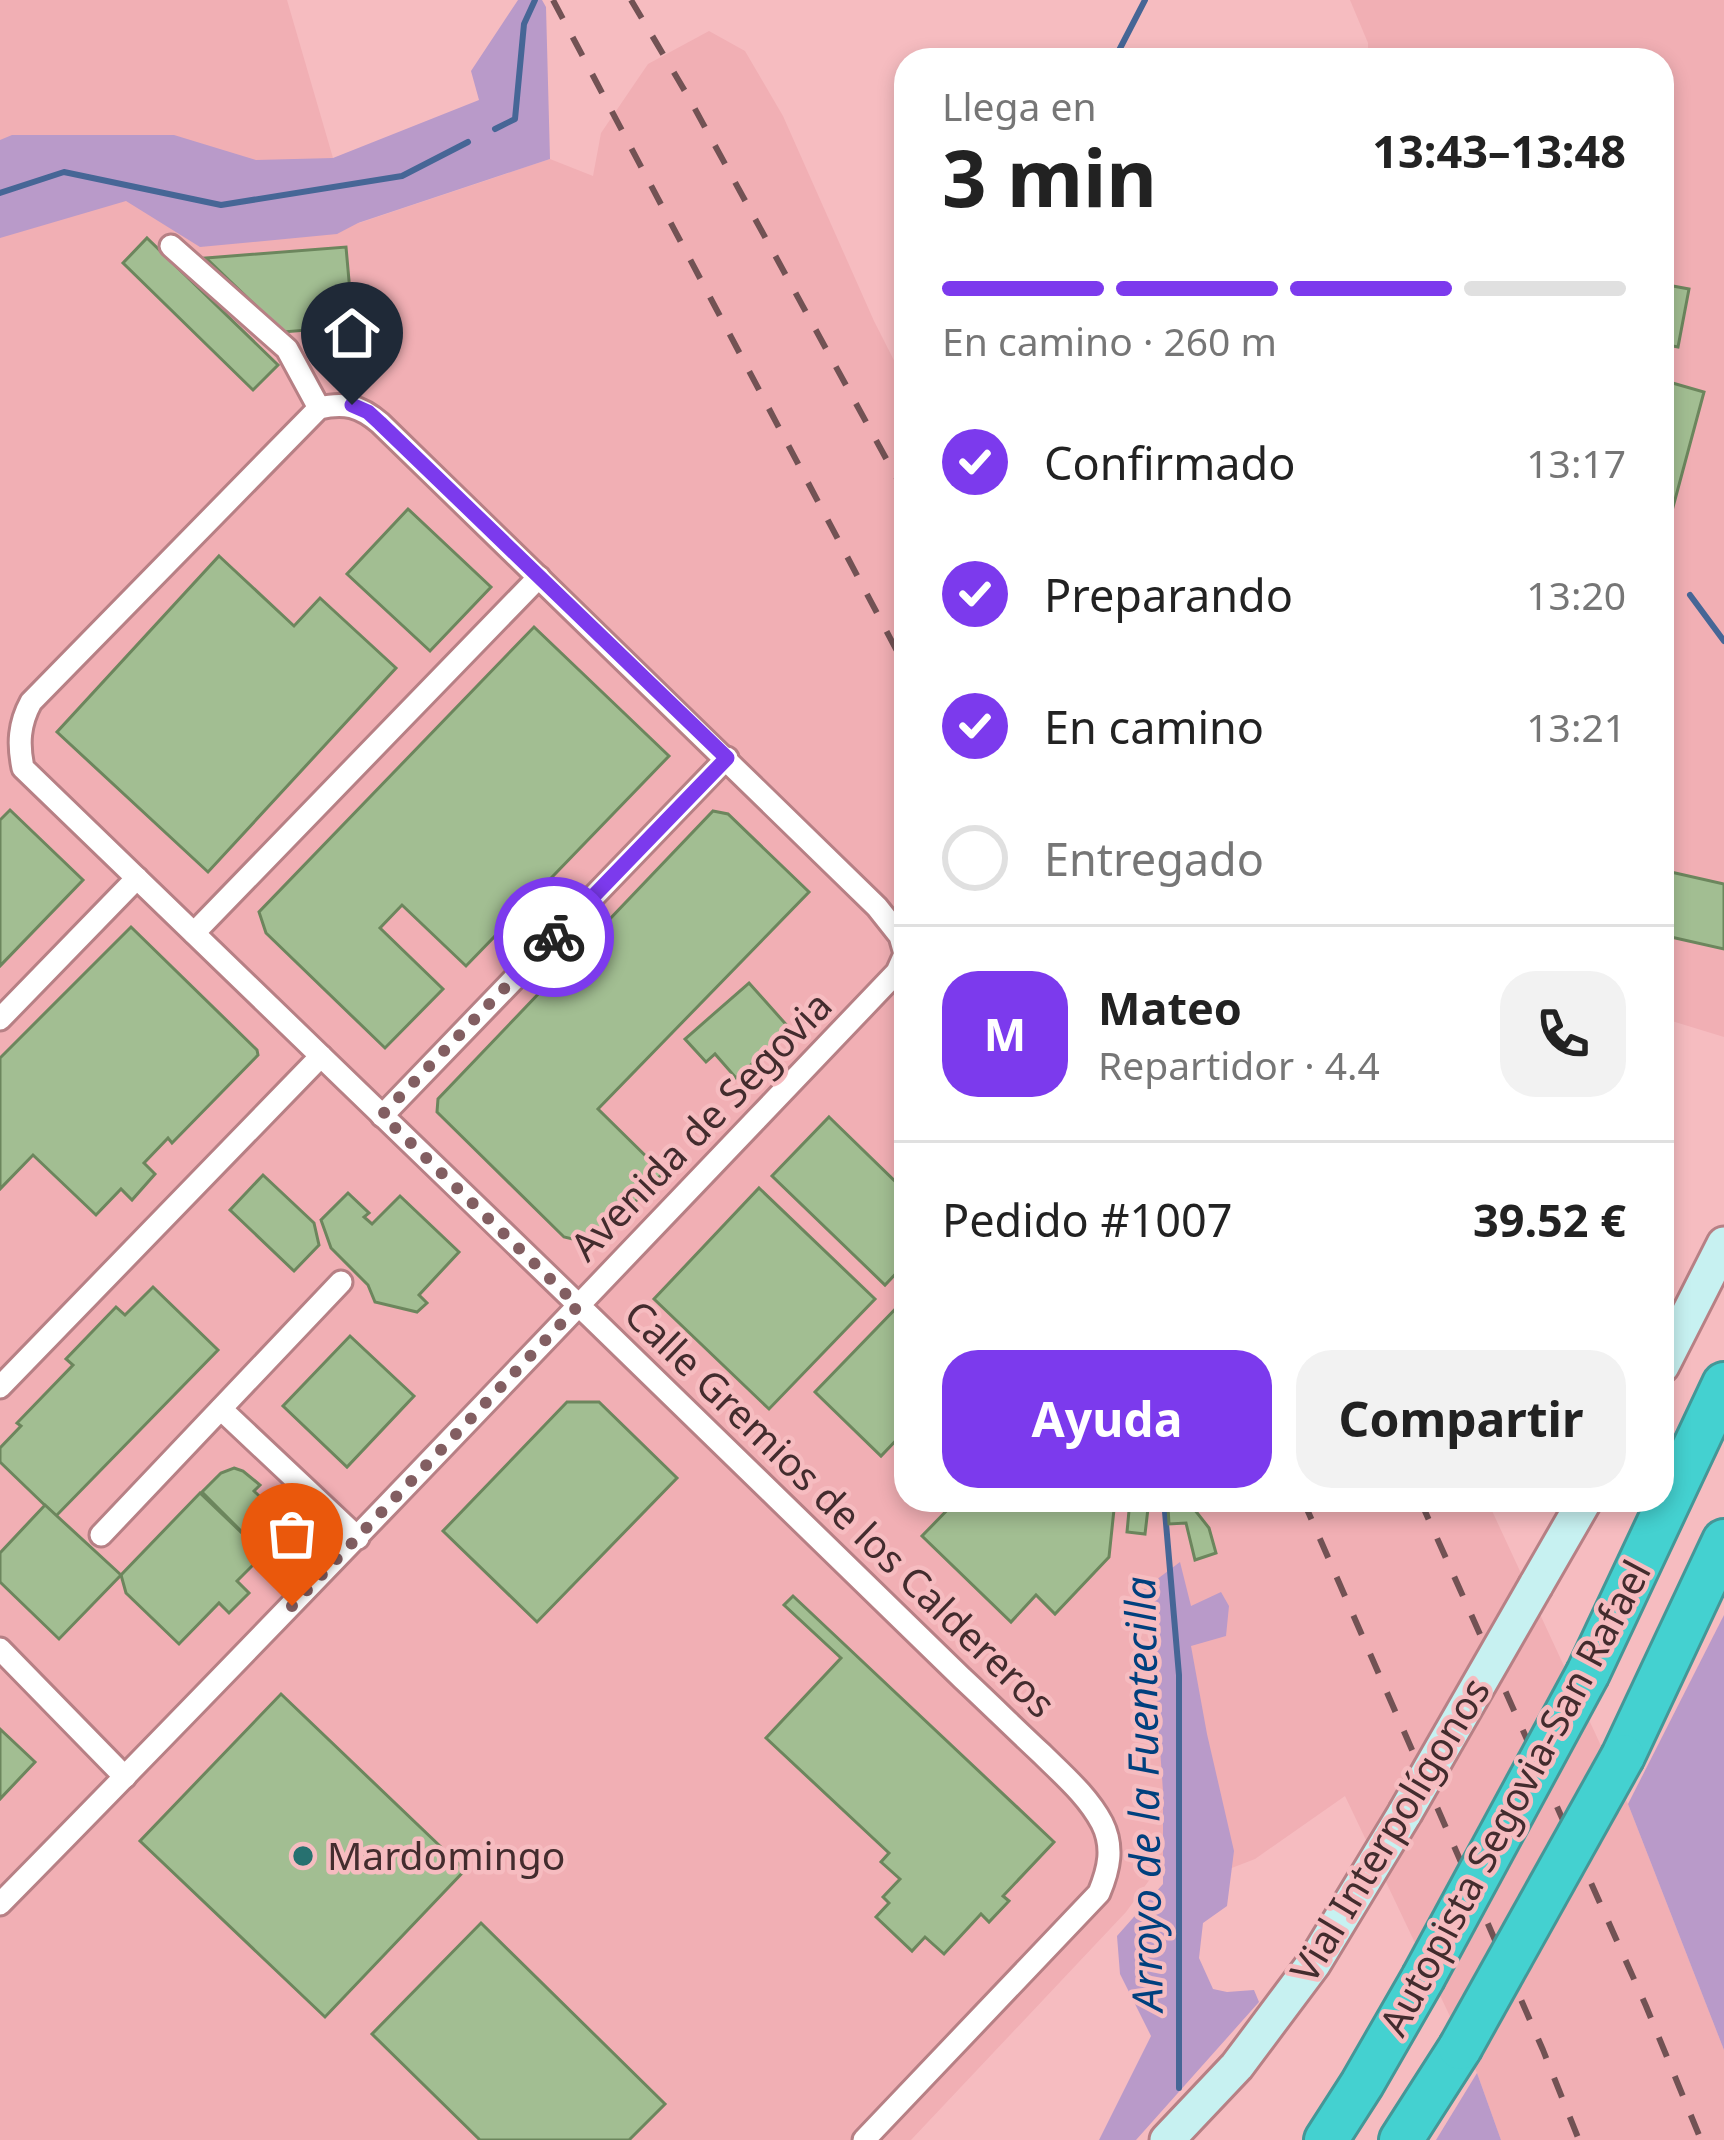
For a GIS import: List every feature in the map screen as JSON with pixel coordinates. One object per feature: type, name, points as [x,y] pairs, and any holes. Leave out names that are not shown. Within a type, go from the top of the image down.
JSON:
[{"type":"highway","name":"Autopista Segovia-San Rafael","points":[[1674,1490],[1719,1394]]},
{"type":"highway","name":"Autopista Segovia-San Rafael","points":[[1326,2140],[1423,1978],[1588,1673],[1664,1512]]},
{"type":"highway","name":"Autopista Segovia-San Rafael","points":[[1401,2140],[1460,2048],[1622,1756],[1724,1540]]},
{"type":"main road","points":[[1674,1342],[1724,1244]]},
{"type":"main road","name":"Vial Interpolígonos","points":[[1166,2140],[1237,2066],[1314,1963],[1578,1512]]},
{"type":"street","points":[[171,246],[286,349],[320,408],[352,405],[368,412],[727,758],[382,1115]]},
{"type":"street","name":"Calle Gremios de los Caldereros","points":[[320,408],[31,702],[20,733],[23,768],[1088,1801],[1106,1833],[1110,1852],[1099,1893],[864,2140]]},
{"type":"street","points":[[194,933],[538,577]]},
{"type":"street","name":"Avenida de Segovia","points":[[727,758],[894,929]]},
{"type":"street","points":[[0,1019],[137,878]]},
{"type":"street","name":"Avenida de Segovia","points":[[0,1904],[358,1538],[894,975]]},
{"type":"street","points":[[0,1387],[321,1056]]},
{"type":"street","points":[[101,1535],[341,1282]]},
{"type":"street","points":[[221,1408],[358,1538]]},
{"type":"street","points":[[0,1649],[125,1777]]},
{"type":"shaded area","points":[[0,0],[287,0],[333,158],[359,223],[550,159],[593,176],[601,133],[648,64],[709,31],[745,51],[783,116],[894,360],[894,1512],[1493,1512],[1628,1804],[1724,2050],[1724,2140],[1501,2140],[1477,2073],[1345,1796],[1255,1859],[1211,1876],[1218,1786],[1126,1912],[911,2140],[0,2140]]},
{"type":"shaded area","points":[[518,0],[542,0],[546,7],[550,159],[337,234],[200,247],[126,201],[0,238],[0,140],[12,135],[174,135],[256,160],[333,158],[479,100],[471,71]]},
{"type":"shaded area","points":[[1350,0],[1724,0],[1724,1037],[1674,1022],[1674,48],[1368,48]]},
{"type":"shaded area","points":[[1180,1562],[1191,1606],[1221,1592],[1229,1606],[1226,1636],[1191,1646],[1234,1851],[1227,1906],[1203,1923],[1199,1958],[1213,1989],[1254,1990],[1259,2002],[1136,2140],[1099,2140],[1151,2036],[1120,1974],[1117,1936],[1163,1884],[1163,1791],[1152,1634],[1132,1598]]},
{"type":"shaded area","points":[[1724,1615],[1724,2050],[1628,1804]]},
{"type":"shaded area","points":[[1477,2073],[1501,2140],[1436,2140]]},
{"type":"building","points":[[147,238],[278,365],[253,390],[123,263]]},
{"type":"building","points":[[346,247],[355,348],[321,350],[319,329],[283,332],[206,258]]},
{"type":"building","points":[[1674,286],[1689,289],[1678,347],[1674,346]]},
{"type":"building","points":[[1674,383],[1704,392],[1674,503]]},
{"type":"building","points":[[408,509],[491,587],[430,651],[347,574]]},
{"type":"building","points":[[219,556],[294,626],[320,598],[396,668],[208,872],[57,732]]},
{"type":"building","points":[[534,627],[669,756],[466,966],[402,905],[380,928],[443,989],[385,1048],[266,933],[259,912]]},
{"type":"building","points":[[10,810],[83,880],[0,966],[0,820]]},
{"type":"building","points":[[713,811],[728,814],[809,892],[598,1109],[663,1173],[594,1244],[564,1237],[437,1112],[438,1099]]},
{"type":"building","points":[[1674,873],[1724,884],[1724,949],[1674,938]]},
{"type":"building","points":[[131,927],[258,1055],[172,1143],[168,1138],[144,1163],[155,1174],[132,1200],[121,1189],[96,1215],[33,1155],[0,1189],[0,1058]]},
{"type":"building","points":[[749,983],[791,1030],[736,1078],[715,1054],[706,1062],[685,1039]]},
{"type":"building","points":[[829,1117],[894,1180],[894,1276],[885,1285],[772,1176]]},
{"type":"building","points":[[263,1175],[314,1223],[319,1245],[294,1271],[230,1210]]},
{"type":"building","points":[[759,1188],[875,1299],[769,1409],[654,1299]]},
{"type":"building","points":[[348,1193],[369,1213],[364,1217],[372,1224],[400,1196],[459,1252],[419,1295],[427,1303],[417,1312],[375,1302],[368,1285],[331,1248],[321,1220]]},
{"type":"building","points":[[153,1287],[218,1350],[56,1516],[0,1462],[0,1448],[21,1426],[17,1423],[73,1365],[66,1359],[116,1307],[125,1315]]},
{"type":"building","points":[[894,1310],[894,1442],[881,1456],[815,1392]]},
{"type":"building","points":[[350,1336],[414,1396],[347,1467],[283,1406]]},
{"type":"building","points":[[567,1402],[599,1402],[677,1478],[537,1622],[443,1531]]},
{"type":"building","points":[[234,1468],[260,1485],[254,1491],[285,1521],[258,1548],[202,1492],[221,1473]]},
{"type":"building","points":[[200,1493],[264,1554],[237,1581],[249,1593],[229,1613],[219,1603],[179,1644],[126,1593],[121,1575]]},
{"type":"building","points":[[45,1505],[121,1575],[59,1639],[0,1582],[0,1553]]},
{"type":"building","points":[[945,1512],[1114,1512],[1109,1557],[1055,1614],[1036,1595],[1011,1622],[922,1536]]},
{"type":"building","points":[[1129,1512],[1148,1512],[1145,1534],[1127,1532]]},
{"type":"building","points":[[1168,1512],[1196,1512],[1209,1528],[1216,1553],[1195,1560],[1186,1523],[1169,1524]]},
{"type":"building","points":[[793,1596],[1054,1842],[1003,1896],[1009,1901],[989,1922],[981,1914],[944,1954],[925,1937],[912,1951],[876,1917],[889,1903],[883,1897],[900,1879],[881,1862],[889,1853],[766,1738],[841,1658],[784,1605]]},
{"type":"building","name":"Mardomingo","points":[[281,1694],[465,1870],[325,2017],[140,1841]]},
{"type":"building","points":[[0,1729],[35,1762],[0,1799]]},
{"type":"building","points":[[481,1923],[665,2104],[629,2140],[480,2140],[372,2034]]},
{"type":"waterway","points":[[495,129],[515,119],[524,24],[535,0]]},
{"type":"waterway","name":"Arroyo de la Fuentecilla","points":[[1120,48],[1145,0]]},
{"type":"waterway","points":[[0,193],[64,172],[221,205],[402,176],[468,142]]},
{"type":"waterway","points":[[1690,595],[1724,641]]},
{"type":"waterway","name":"Arroyo de la Fuentecilla","points":[[1165,1512],[1179,1675],[1179,2088]]},
{"type":"railway","points":[[553,0],[894,645]]},
{"type":"railway","points":[[631,0],[894,473]]},
{"type":"railway","points":[[1308,1512],[1579,2140]]},
{"type":"railway","points":[[1425,1512],[1701,2140]]},
{"type":"way so far","points":[[292,1606],[578,1306],[382,1115],[554,937]]},
{"type":"place","name":"Mardomingo","points":[[303,1856]]},
{"type":"route","points":[[352,405],[380,423],[727,758],[554,937]]}]
